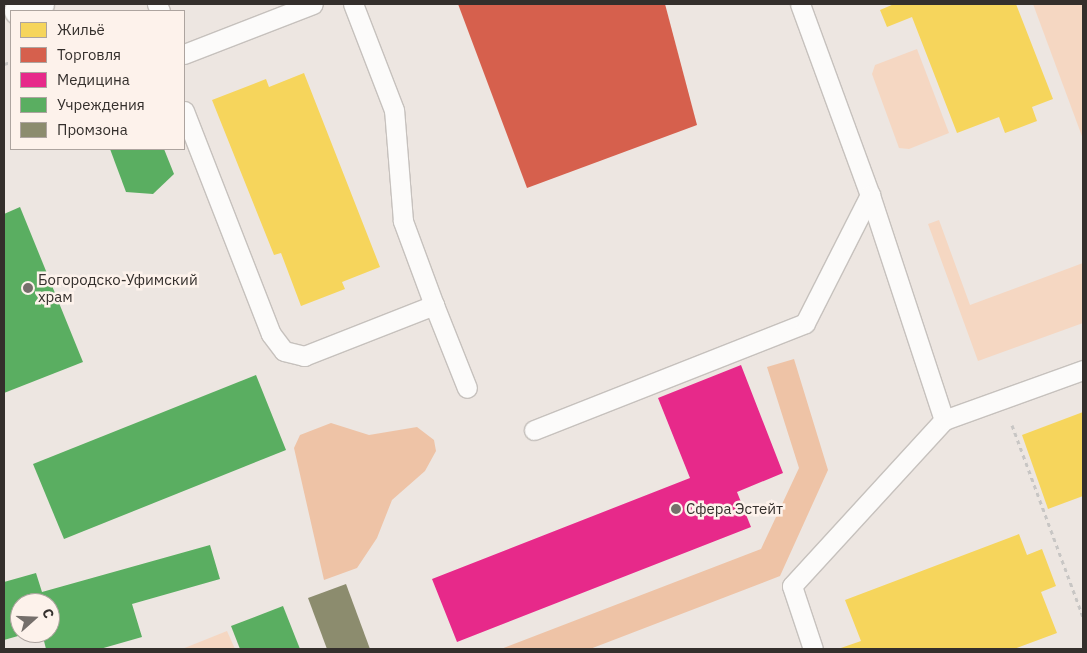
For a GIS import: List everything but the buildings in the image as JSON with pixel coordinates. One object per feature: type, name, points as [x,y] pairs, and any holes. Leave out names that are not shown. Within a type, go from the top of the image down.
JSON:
[{"type":"main road","points":[[22,10],[40,4]]},
{"type":"lane","points":[[185,54],[312,4]]},
{"type":"lane","points":[[353,4],[394,110],[403,221],[467,388]]},
{"type":"lane","points":[[800,4],[870,195],[944,420]]},
{"type":"lane","points":[[185,114],[271,334],[284,351],[304,356],[434,304]]},
{"type":"lane","points":[[534,430],[805,323],[870,195]]},
{"type":"lane","points":[[813,649],[792,586],[944,420],[1083,370]]},
{"type":"path","points":[[1003,400],[1083,617]]},
{"type":"shaded area","points":[[1033,4],[1083,4],[1083,139]]},
{"type":"shaded area","points":[[917,49],[949,133],[909,149],[899,148],[872,74],[875,65]]},
{"type":"shaded area","points":[[939,220],[970,305],[1083,263],[1083,323],[978,361],[928,224]]},
{"type":"shaded area","points":[[794,359],[828,470],[780,576],[590,649],[501,649],[761,549],[799,468],[767,367]]},
{"type":"shaded area","points":[[331,423],[369,435],[417,427],[434,440],[436,451],[425,471],[392,500],[377,538],[357,568],[324,580],[294,448],[300,435]]},
{"type":"shaded area","points":[[227,631],[235,649],[182,649]]},
{"type":"place","name":"Богородско-Уфимский храм","points":[[28,288]]},
{"type":"place","name":"Сфера Эстейт","points":[[676,509]]}]
